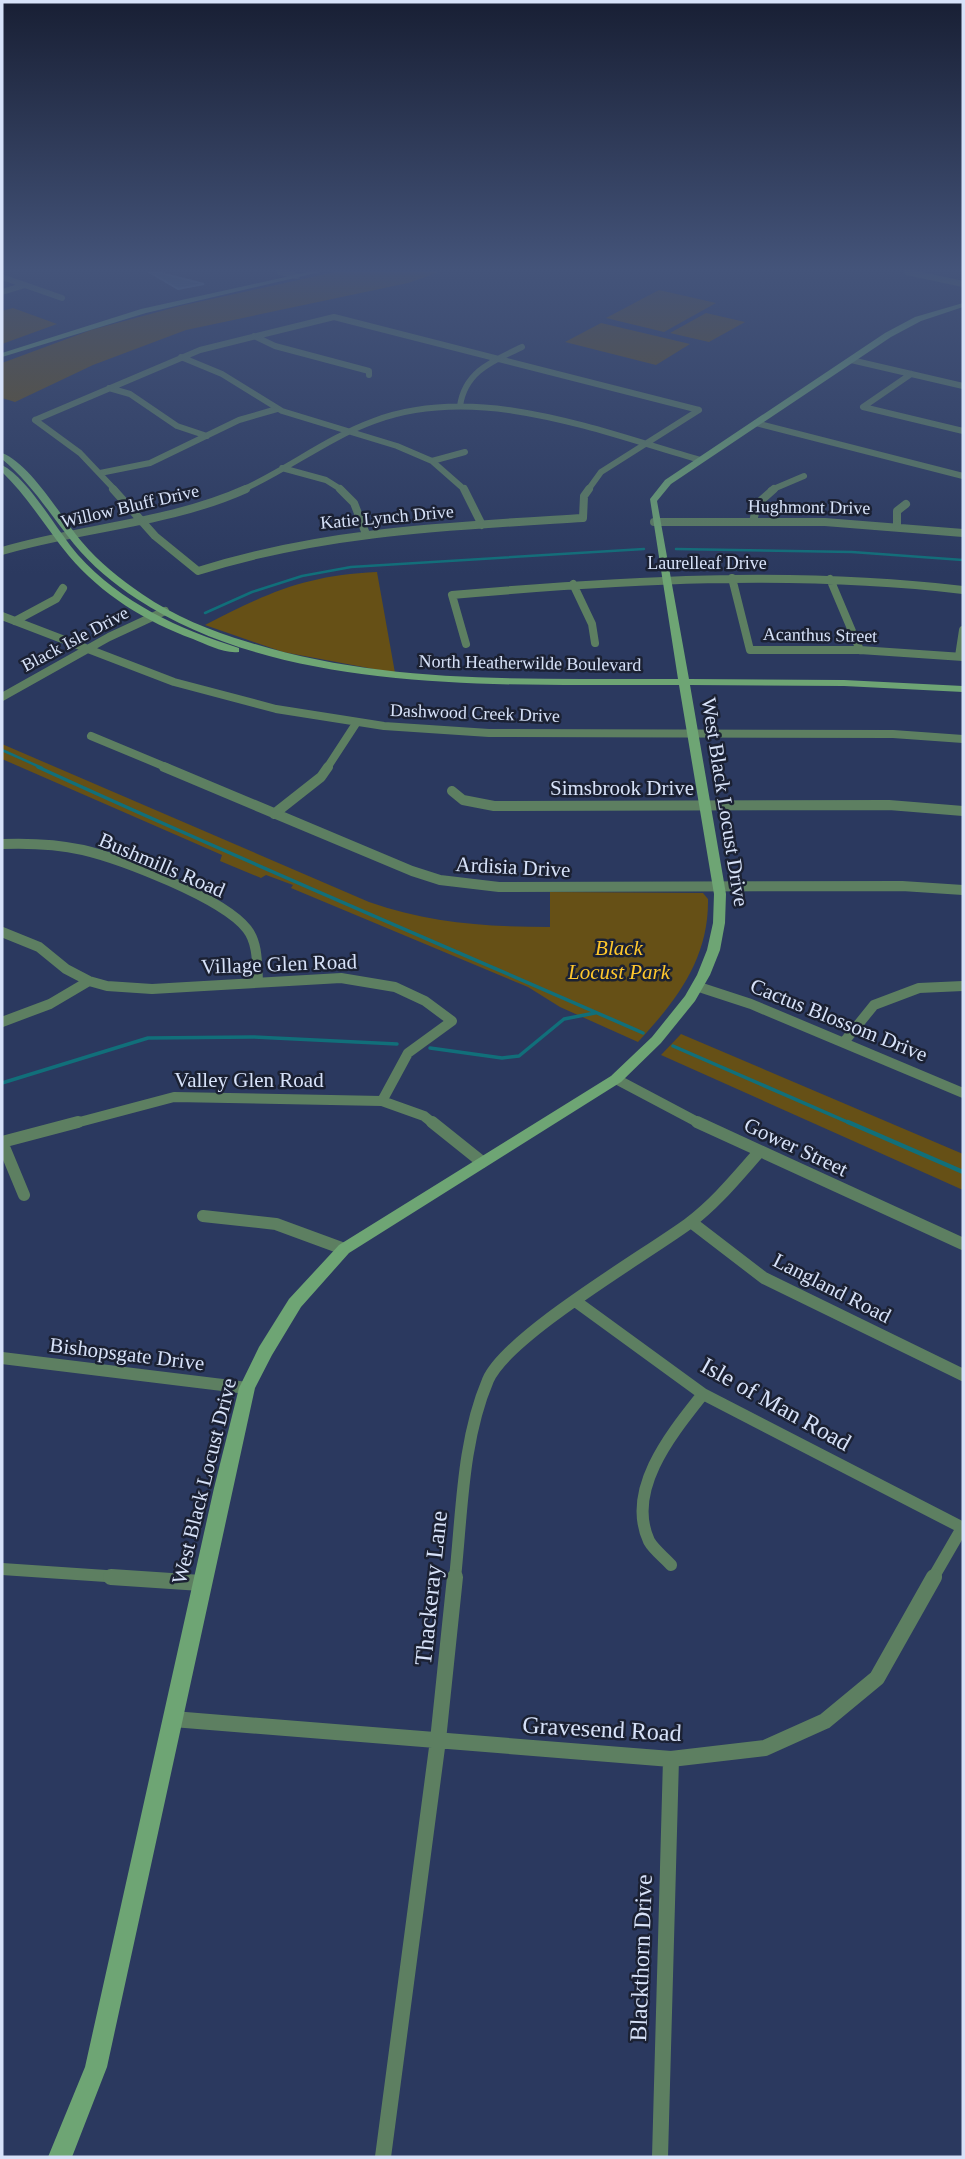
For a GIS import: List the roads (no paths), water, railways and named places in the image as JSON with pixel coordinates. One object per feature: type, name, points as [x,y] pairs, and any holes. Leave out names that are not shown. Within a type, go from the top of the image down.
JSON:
[{"type":"main road","points":[[654,522],[653,501],[659,491],[832,373]]},
{"type":"main road","name":"North Heatherwilde Boulevard","points":[[2,455],[31,481],[105,571],[164,611],[215,633],[333,666],[389,675],[487,682],[846,691],[963,698]]},
{"type":"main road","name":"North Heatherwilde Boulevard","points":[[2,468],[60,539],[104,585],[152,616],[203,640],[326,674],[384,683],[486,691],[844,682],[963,689]]},
{"type":"main road","name":"West Black Locust Drive","points":[[60,2157],[96,2067],[201,1583],[247,1388],[265,1352],[295,1303],[344,1249],[616,1079],[652,1047],[699,987],[714,954],[719,934],[718,885],[654,522]]},
{"type":"street","points":[[141,521],[100,473],[67,440],[35,420],[144,373]]},
{"type":"street","points":[[219,373],[277,409],[397,446],[432,461],[462,485],[482,525]]},
{"type":"street","points":[[460,406],[460,394],[467,379],[477,373]]},
{"type":"street","points":[[552,373],[699,410],[643,445]]},
{"type":"street","points":[[906,373],[963,386]]},
{"type":"street","points":[[911,374],[863,407],[963,431]]},
{"type":"street","points":[[109,388],[130,394],[177,426],[207,436]]},
{"type":"street","name":"Willow Bluff Drive","points":[[3,549],[75,536],[220,500],[351,432],[394,414],[460,406],[513,410],[701,460]]},
{"type":"street","points":[[100,473],[150,463],[239,420],[277,409]]},
{"type":"street","points":[[756,423],[963,476]]},
{"type":"street","name":"Katie Lynch Drive","points":[[141,521],[168,550],[198,571],[280,545],[366,534],[583,518],[582,504],[588,487],[601,472],[643,445]]},
{"type":"street","points":[[432,461],[465,452]]},
{"type":"street","points":[[282,468],[322,480],[348,494],[356,503],[366,534]]},
{"type":"street","points":[[753,522],[756,504],[764,496],[786,481],[804,476]]},
{"type":"street","points":[[897,526],[897,510],[906,505]]},
{"type":"street","name":"Hughmont Drive","points":[[654,522],[897,526],[963,533]]},
{"type":"street","name":"Laurelleaf Drive","points":[[466,644],[452,595],[664,578],[830,579],[900,582],[963,590]]},
{"type":"street","name":"Acanthus Street","points":[[732,578],[750,650],[860,650],[961,657]]},
{"type":"street","points":[[830,579],[860,650]]},
{"type":"street","points":[[573,584],[592,624],[595,643]]},
{"type":"street","points":[[15,621],[56,598],[63,588]]},
{"type":"street","name":"Black Isle Drive","points":[[4,693],[164,611]]},
{"type":"street","name":"Dashwood Creek Drive","points":[[2,616],[220,695],[357,722],[488,733],[893,734],[963,739]]},
{"type":"street","points":[[961,657],[963,630]]},
{"type":"street","points":[[274,814],[321,777],[357,722]]},
{"type":"street","name":"Ardisia Drive","points":[[91,736],[412,871],[466,885],[913,886],[963,890]]},
{"type":"street","name":"Simsbrook Drive","points":[[452,791],[473,804],[494,806],[889,805],[963,810]]},
{"type":"street","name":"Bushmills Road","points":[[2,844],[65,847],[96,854],[213,904],[235,917],[247,929],[257,951],[258,981]]},
{"type":"street","name":"Village Glen Road","points":[[2,932],[39,947],[66,969],[89,981],[129,990],[341,978],[395,986],[425,1001],[452,1021],[419,1040],[404,1054],[382,1101]]},
{"type":"street","points":[[2,1022],[50,1004],[89,981]]},
{"type":"street","points":[[844,1042],[874,1005],[919,988],[963,986]]},
{"type":"street","name":"Cactus Blossom Drive","points":[[699,987],[751,1004],[963,1093]]},
{"type":"street","name":"Gower Street","points":[[616,1079],[759,1152],[963,1244]]},
{"type":"street","name":"Valley Glen Road","points":[[2,1142],[174,1097],[382,1101],[425,1116],[482,1162]]},
{"type":"street","points":[[2,1142],[24,1195]]},
{"type":"street","name":"Thackeray Lane","points":[[383,2157],[438,1740],[469,1444],[489,1378],[514,1346],[691,1222],[723,1193],[759,1152]]},
{"type":"street","points":[[203,1216],[236,1216],[275,1221],[344,1249]]},
{"type":"street","name":"Langland Road","points":[[691,1222],[764,1278],[963,1375]]},
{"type":"street","name":"Isle of Man Road","points":[[578,1303],[703,1394],[962,1528]]},
{"type":"street","name":"Bishopsgate Drive","points":[[2,1358],[247,1388]]},
{"type":"street","points":[[671,1564],[649,1540],[643,1514],[650,1474],[670,1435],[703,1394]]},
{"type":"street","name":"Gravesend Road","points":[[173,1719],[671,1759],[765,1748],[825,1721],[877,1678],[962,1528]]},
{"type":"street","points":[[2,1569],[201,1583]]},
{"type":"street","name":"Blackthorn Drive","points":[[660,2157],[671,1759]]},
{"type":"waterway","points":[[205,613],[252,592],[302,576],[351,567],[644,549]]},
{"type":"waterway","points":[[676,549],[852,552],[963,560]]},
{"type":"waterway","points":[[2,750],[42,768]]},
{"type":"waterway","points":[[38,767],[643,1033]]},
{"type":"waterway","points":[[430,1048],[502,1058],[519,1056],[564,1019],[595,1013]]},
{"type":"waterway","points":[[2,1083],[148,1038],[254,1037],[397,1044]]},
{"type":"waterway","points":[[673,1046],[852,1124]]},
{"type":"waterway","points":[[848,1122],[963,1172]]},
{"type":"park label","name":"Black Locust Park","points":[[619,960]]}]
